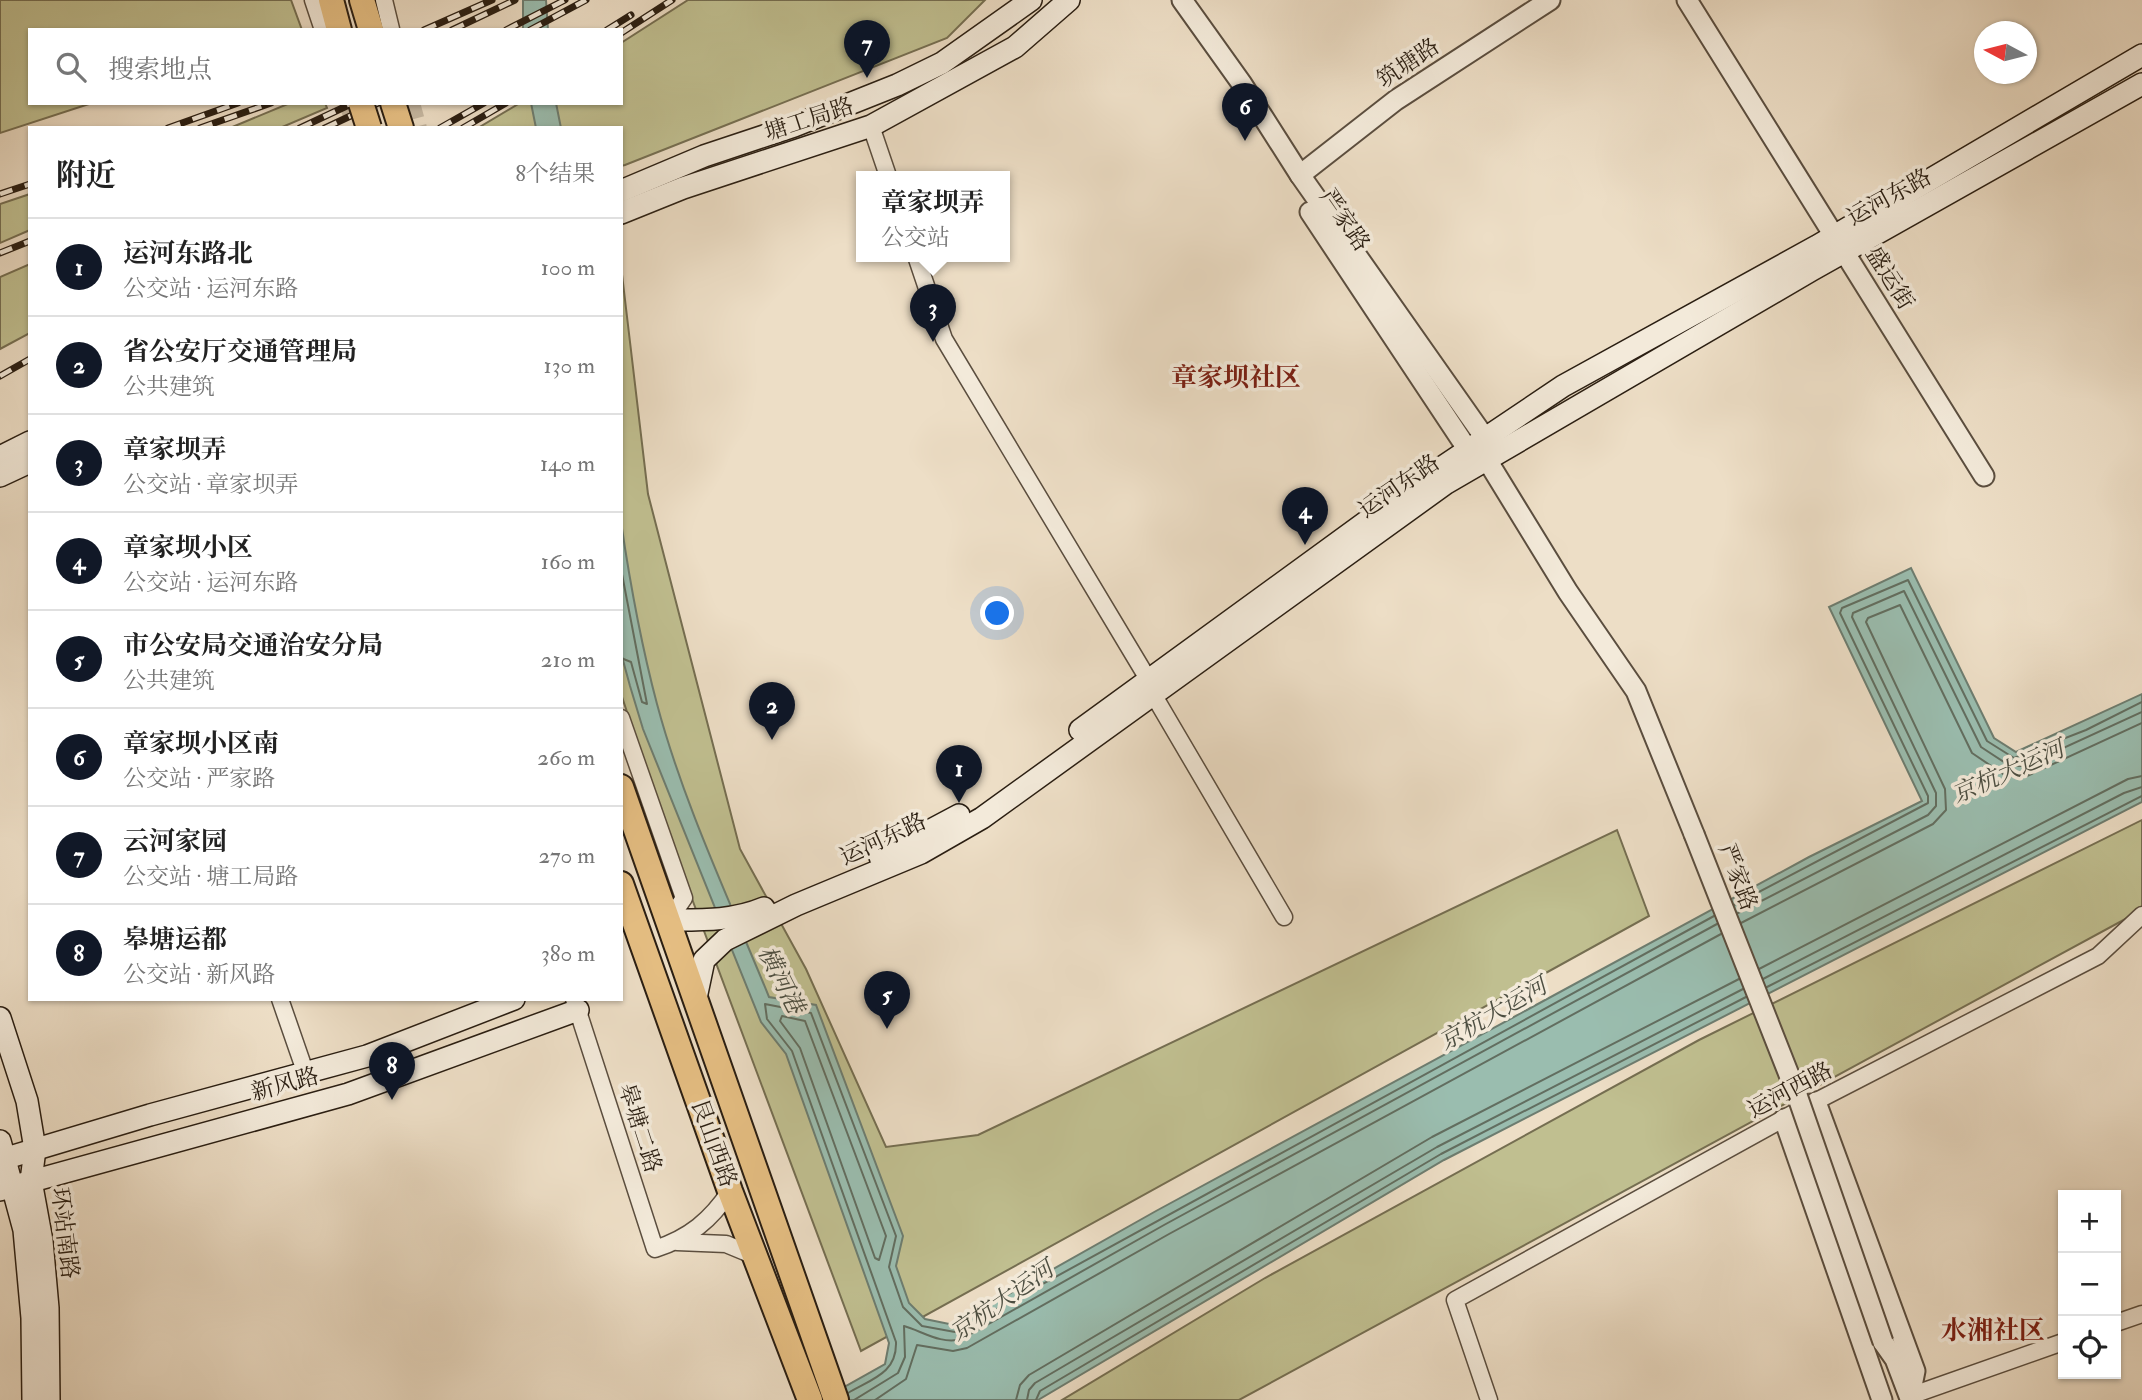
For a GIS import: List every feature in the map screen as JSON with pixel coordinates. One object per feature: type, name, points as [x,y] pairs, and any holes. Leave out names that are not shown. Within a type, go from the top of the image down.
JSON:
[{"type":"main road","points":[[329,0],[337,28]]},
{"type":"main road","points":[[362,0],[370,28]]},
{"type":"main road","name":"塘工局路","points":[[623,190],[704,156],[794,126],[897,85],[942,63],[1031,0]]},
{"type":"main road","name":"塘工局路","points":[[623,212],[683,188],[871,126],[952,84],[1015,47],[1069,0]]},
{"type":"main road","name":"运河东路","points":[[670,920],[721,930],[747,921],[869,863],[962,813],[1000,790],[1445,484],[1840,244],[2142,55]]},
{"type":"main road","name":"运河东路","points":[[1151,687],[1476,444],[1563,386],[1840,244],[2142,84]]},
{"type":"main road","points":[[362,105],[368,126]]},
{"type":"main road","points":[[394,105],[400,126]]},
{"type":"main road","points":[[0,457],[28,443]]},
{"type":"main road","points":[[0,476],[28,463]]},
{"type":"main road","name":"艮山西路","points":[[623,794],[670,920],[833,1391]]},
{"type":"main road","name":"艮山西路","points":[[624,891],[730,1191],[809,1397]]},
{"type":"main road","points":[[696,998],[705,960],[721,930]]},
{"type":"main road","name":"新风路","points":[[1,1153],[35,1149],[367,1056],[509,1001]]},
{"type":"main road","name":"新风路","points":[[15,1185],[348,1094],[483,1046],[576,1005]]},
{"type":"main road","points":[[471,1016],[483,1046]]},
{"type":"main road","name":"环站南路","points":[[2,1022],[27,1101],[35,1149],[15,1185],[30,1281],[33,1400]]},
{"type":"main road","name":"环站南路","points":[[1,1153],[42,1241],[48,1308],[49,1400]]},
{"type":"street","points":[[313,0],[322,28]]},
{"type":"street","points":[[384,0],[391,28]]},
{"type":"street","name":"严家路","points":[[1169,0],[1487,460],[1568,592],[1636,691],[1797,1095],[1883,1342],[1895,1359],[1905,1399]]},
{"type":"street","name":"严家路","points":[[1182,0],[1242,84],[1476,444]]},
{"type":"street","name":"筑塘路","points":[[1300,175],[1396,100],[1550,0]]},
{"type":"street","name":"盛运街","points":[[1688,0],[1984,476]]},
{"type":"street","points":[[871,126],[886,171]]},
{"type":"street","points":[[918,262],[944,339],[1284,917]]},
{"type":"street","points":[[623,724],[684,898],[670,920]]},
{"type":"street","name":"运河西路","points":[[1489,1400],[1455,1300],[1784,1119],[2098,956],[2142,915]]},
{"type":"street","points":[[281,1001],[306,1074]]},
{"type":"street","name":"皋塘二路","points":[[576,1005],[655,1249],[677,1242]]},
{"type":"street","points":[[1816,1102],[1915,1371],[1905,1399]]},
{"type":"street","points":[[1784,1119],[1882,1400]]},
{"type":"street","points":[[677,1242],[716,1212],[730,1191]]},
{"type":"street","points":[[677,1242],[726,1244],[755,1256]]},
{"type":"street","points":[[2121,1321],[2142,1314]]},
{"type":"street","points":[[1905,1399],[2058,1344]]},
{"type":"shaded area","points":[[0,0],[291,0],[301,28],[28,28],[28,105],[86,105],[0,133]]},
{"type":"shaded area","points":[[688,0],[985,0],[947,38],[625,165],[623,126],[481,126],[517,105],[623,105],[623,42]]},
{"type":"shaded area","points":[[285,105],[326,105],[327,108],[285,126],[235,126]]},
{"type":"shaded area","points":[[28,195],[28,231],[0,243],[0,204]]},
{"type":"shaded area","points":[[28,265],[28,334],[0,349],[0,277]]},
{"type":"shaded area","points":[[623,283],[648,494],[740,849],[806,969],[886,1147],[978,1135],[1617,830],[1649,916],[861,1351],[670,840],[623,700]]},
{"type":"shaded area","points":[[2142,820],[2142,910],[1239,1400],[1062,1400],[1265,1278],[1699,1040]]},
{"type":"water","points":[[523,0],[546,0],[548,28],[523,28]]},
{"type":"water","points":[[531,105],[556,105],[561,126],[536,126]]},
{"type":"water","name":"京杭大运河","points":[[623,534],[636,613],[668,742],[694,816],[769,997],[816,1005],[903,1236],[896,1266],[909,1303],[925,1319],[954,1325],[1156,1211],[1809,857],[1922,801],[1829,607],[1911,568],[1994,738],[2016,752],[2142,694],[2142,802],[1444,1160],[1038,1400],[821,1400],[885,1364],[889,1343],[786,1054],[761,1022],[643,729],[623,660]]},
{"type":"tunnel","points":[[348,105],[354,126]]},
{"type":"tunnel","points":[[413,105],[418,126]]},
{"type":"railway","points":[[429,28],[492,0]]},
{"type":"railway","points":[[456,28],[515,0]]},
{"type":"railway","points":[[510,28],[565,0]]},
{"type":"railway","points":[[534,28],[586,0]]},
{"type":"railway","points":[[623,32],[672,0]]},
{"type":"railway","points":[[610,28],[631,15]]},
{"type":"railway","points":[[174,126],[232,105]]},
{"type":"railway","points":[[206,126],[265,105]]},
{"type":"railway","points":[[304,126],[349,105]]},
{"type":"railway","points":[[329,126],[374,105]]},
{"type":"railway","points":[[444,126],[480,105]]},
{"type":"railway","points":[[466,126],[503,105]]},
{"type":"railway","points":[[0,194],[28,185]]},
{"type":"railway","points":[[0,253],[28,242]]},
{"type":"railway","points":[[0,376],[28,360]]},
{"type":"place","name":"云河家园","points":[[867,78]]},
{"type":"place","name":"章家坝小区南","points":[[1245,141]]},
{"type":"place","name":"章家坝弄","points":[[933,342]]},
{"type":"place","name":"章家坝小区","points":[[1305,545]]},
{"type":"place","name":"省公安厅交通管理局","points":[[772,740]]},
{"type":"place","name":"运河东路北","points":[[959,803]]},
{"type":"place","name":"市公安局交通治安分局","points":[[887,1029]]},
{"type":"place","name":"皋塘运都","points":[[392,1100]]},
{"type":"district","name":"章家坝社区","points":[[1236,378]]},
{"type":"district","name":"水湘社区","points":[[1993,1331]]},
{"type":"water label","name":"横河港","points":[[781,980]]}]
